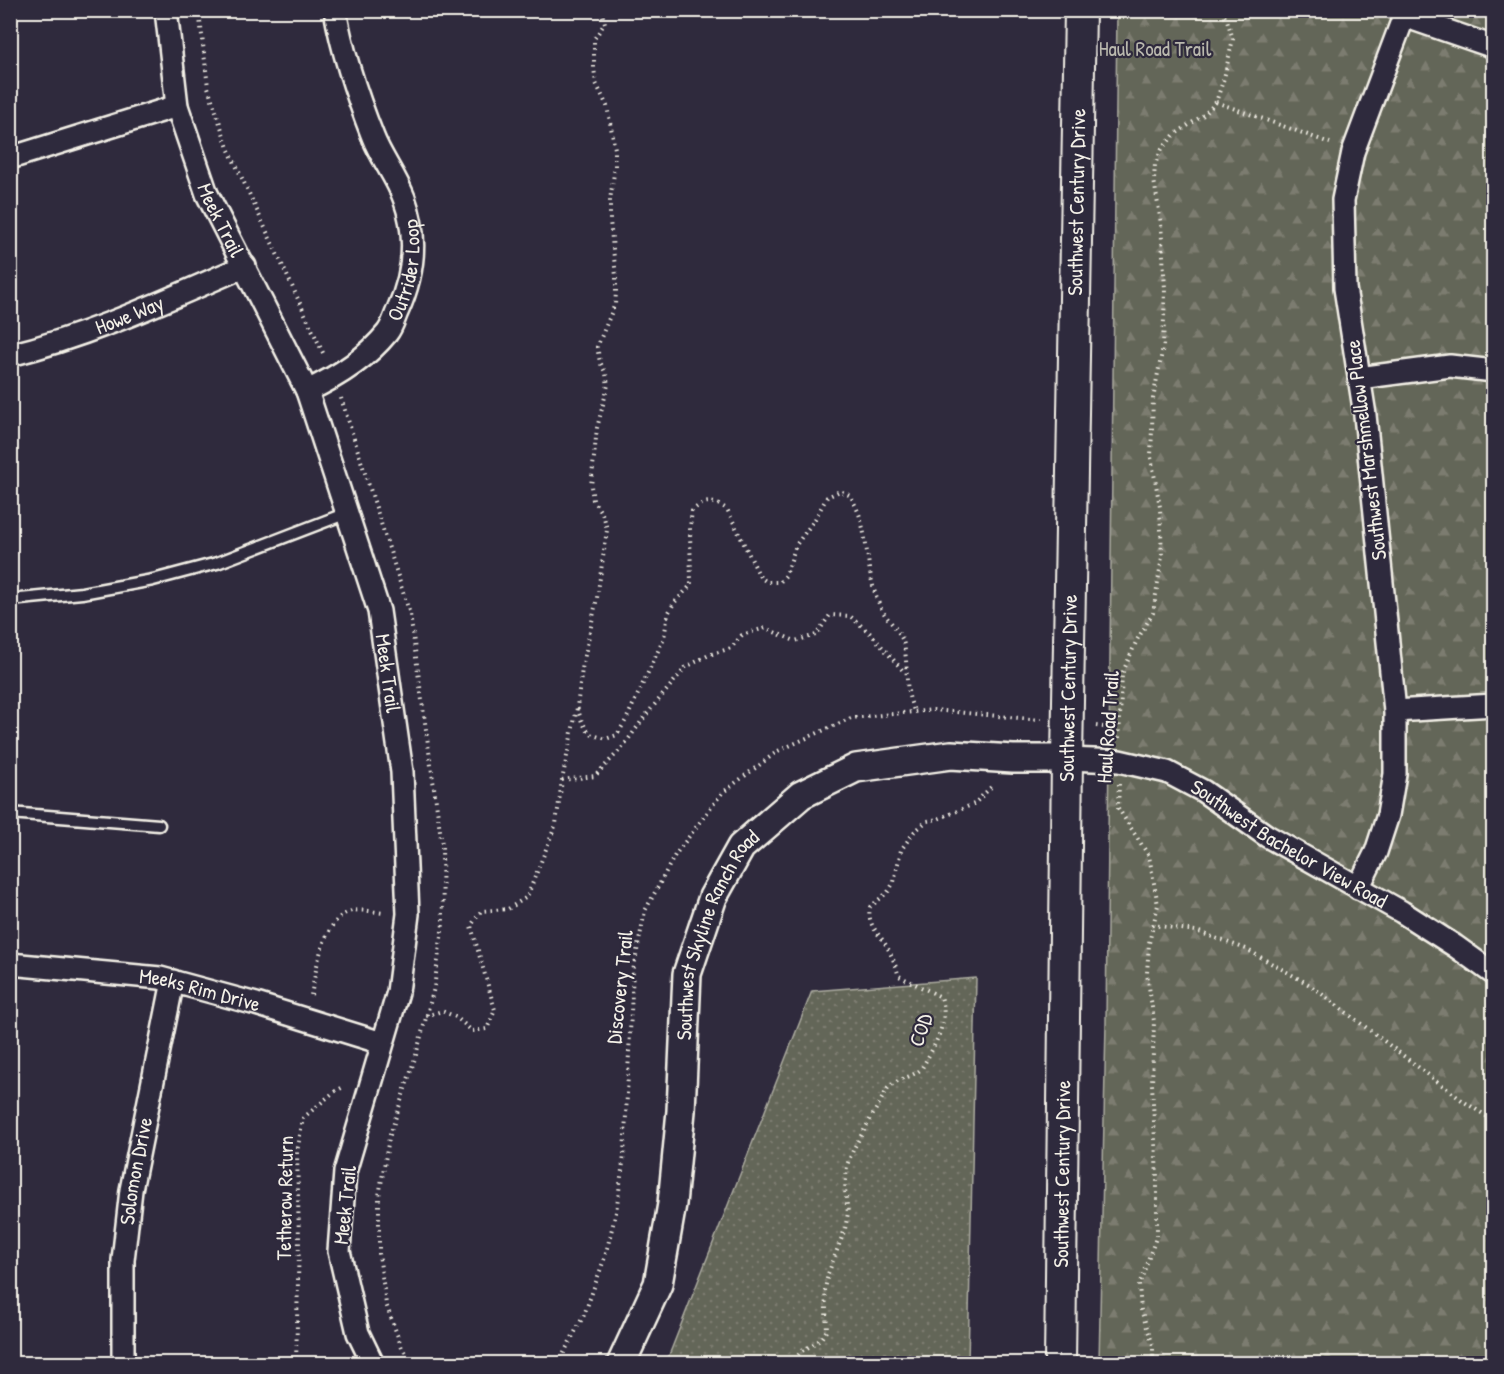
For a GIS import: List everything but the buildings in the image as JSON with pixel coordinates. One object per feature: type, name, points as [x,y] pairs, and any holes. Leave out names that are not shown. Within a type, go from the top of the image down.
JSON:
[{"type":"main road","name":"Southwest Century Drive","points":[[1060,1364],[1067,759],[1080,10]]},
{"type":"street","name":"Meek Trail","points":[[166,10],[177,106],[207,194],[307,391],[379,611],[402,772],[408,914],[398,992],[345,1172],[339,1251],[358,1333],[373,1364]]},
{"type":"street","name":"Outrider Loop","points":[[307,391],[334,378],[354,364],[388,332],[403,299],[412,270],[414,240],[404,198],[373,138],[339,32],[335,10]]},
{"type":"street","points":[[1401,13],[1494,47]]},
{"type":"street","name":"Southwest Marshmellow Place","points":[[1358,888],[1376,852],[1388,815],[1395,774],[1395,711],[1365,415],[1345,288],[1343,200],[1353,152],[1401,13]]},
{"type":"street","points":[[10,158],[177,106]]},
{"type":"street","name":"Howe Way","points":[[10,356],[52,345],[119,320],[245,266]]},
{"type":"street","points":[[1359,378],[1450,366],[1494,371]]},
{"type":"street","points":[[1395,711],[1494,705]]},
{"type":"street","name":"Southwest Skyline Ranch Road","points":[[621,1364],[658,1284],[672,1204],[681,1111],[687,974],[713,897],[741,847],[801,795],[856,768],[951,755],[1013,759],[1067,759]]},
{"type":"street","name":"Southwest Bachelor View Road","points":[[1067,759],[1119,761],[1167,772],[1203,791],[1267,836],[1455,946],[1494,974]]},
{"type":"street","name":"Meeks Rim Drive","points":[[10,964],[160,978],[382,1043]]},
{"type":"street","name":"Solomon Drive","points":[[123,1364],[123,1260],[131,1190],[173,981]]},
{"type":"lane","points":[[10,600],[82,592],[153,580],[217,563],[347,513]]},
{"type":"lane","points":[[10,813],[159,825]]},
{"type":"path","points":[[426,1016],[442,1011],[456,1017],[472,1031],[487,1029],[495,1010],[471,926],[481,911],[508,909],[527,897],[556,824],[562,780],[578,707],[582,669],[597,598],[600,567],[606,547],[607,530],[604,517],[592,500],[591,486],[597,428],[608,385],[597,347],[615,304],[616,293],[610,221],[615,149],[607,106],[596,83],[594,68],[594,39],[605,23],[601,10]]},
{"type":"path","points":[[1220,10],[1227,20],[1233,39],[1216,102],[1353,152]]},
{"type":"path","name":"Haul Road Trail","points":[[1153,1364],[1153,1345],[1141,1310],[1139,1285],[1157,1235],[1157,1177],[1152,1084],[1154,1021],[1147,973],[1152,925],[1158,905],[1149,856],[1118,808],[1119,729],[1122,674],[1137,640],[1153,613],[1162,557],[1160,507],[1151,457],[1153,399],[1163,347],[1165,289],[1161,223],[1154,180],[1155,164],[1162,149],[1174,135],[1205,114],[1216,102]]},
{"type":"path","points":[[578,707],[582,722],[590,734],[606,739],[617,735],[626,720],[664,638],[674,603],[691,585],[692,511],[707,500],[727,509],[760,577],[767,582],[780,582],[786,575],[796,545],[815,519],[827,497],[840,491],[851,496],[860,516],[873,591],[881,610],[890,624],[899,632],[904,643],[909,700],[915,712]]},
{"type":"path","points":[[562,780],[595,776],[622,748],[646,715],[686,668],[709,655],[731,648],[742,635],[757,630],[765,628],[795,641],[816,635],[830,615],[850,616],[871,634],[906,674]]},
{"type":"path","name":"Discovery Trail","points":[[558,1364],[587,1306],[605,1257],[616,1212],[624,1156],[633,971],[645,911],[670,864],[722,793],[778,751],[851,718],[934,710],[1119,729]]},
{"type":"path","name":"COD","points":[[790,1364],[802,1351],[820,1340],[827,1330],[825,1289],[828,1274],[845,1229],[848,1213],[845,1190],[847,1166],[854,1148],[888,1088],[901,1078],[918,1072],[922,1068],[944,1019],[945,1008],[940,997],[899,976],[890,952],[880,935],[872,927],[868,917],[870,907],[888,892],[894,882],[901,850],[914,832],[927,821],[938,819],[974,804],[990,789],[1013,759]]},
{"type":"path","points":[[306,1019],[321,952],[328,931],[338,919],[351,911],[408,914]]},
{"type":"path","points":[[1152,925],[1196,931],[1246,949],[1310,985],[1463,1101],[1494,1121]]},
{"type":"path","name":"Tetherow Return","points":[[296,1364],[300,1240],[297,1152],[303,1118],[334,1092],[373,1073]]},
{"type":"green space","points":[[1117,11],[1493,11],[1493,1363],[1099,1364],[1106,1023]]},
{"type":"green space","points":[[976,978],[968,1363],[666,1363],[812,991]]}]
